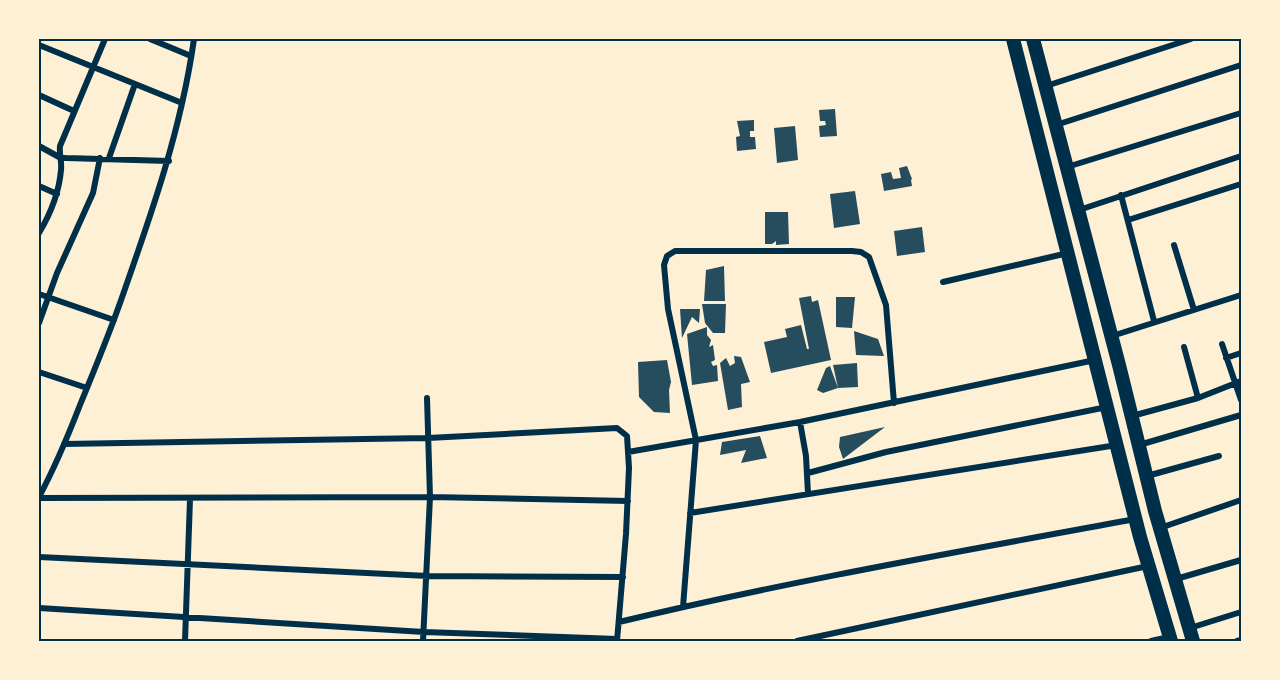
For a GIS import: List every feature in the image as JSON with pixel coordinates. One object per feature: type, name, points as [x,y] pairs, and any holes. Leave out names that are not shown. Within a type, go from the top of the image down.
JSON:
[{"type":"highway","points":[[1013,39],[1136,519],[1170,639]]},
{"type":"highway","points":[[1033,39],[1160,528],[1192,635]]},
{"type":"street","points":[[40,230],[57,195],[61,166],[60,146],[105,39]]},
{"type":"street","points":[[150,39],[191,56]]},
{"type":"street","points":[[194,39],[169,161],[158,197],[114,320],[64,444],[39,497],[190,499],[430,497],[628,501]]},
{"type":"street","points":[[1045,86],[1191,39]]},
{"type":"street","points":[[39,45],[182,103]]},
{"type":"street","points":[[1055,125],[1241,65]]},
{"type":"street","points":[[109,158],[135,84]]},
{"type":"street","points":[[39,95],[74,111]]},
{"type":"street","points":[[1066,167],[1241,113]]},
{"type":"street","points":[[39,146],[59,157],[169,161]]},
{"type":"street","points":[[1078,210],[1241,156]]},
{"type":"street","points":[[39,323],[93,193],[100,158]]},
{"type":"street","points":[[1128,220],[1241,184]]},
{"type":"street","points":[[39,186],[57,195]]},
{"type":"street","points":[[1121,195],[1154,321]]},
{"type":"street","points":[[1174,245],[1194,310]]},
{"type":"street","points":[[683,607],[696,440],[671,326],[665,286],[664,261],[671,253],[675,251],[852,251],[865,254],[873,263],[886,305],[894,403]]},
{"type":"street","points":[[943,282],[1068,253]]},
{"type":"street","points":[[39,294],[114,320]]},
{"type":"street","points":[[1111,336],[1241,295]]},
{"type":"street","points":[[1222,344],[1238,382],[1241,400]]},
{"type":"street","points":[[1184,346],[1198,398]]},
{"type":"street","points":[[1226,358],[1241,353]]},
{"type":"street","points":[[628,452],[800,422],[1095,360]]},
{"type":"street","points":[[39,372],[87,388]]},
{"type":"street","points":[[1132,417],[1198,398],[1238,382]]},
{"type":"street","points":[[423,641],[428,576],[430,497],[428,398]]},
{"type":"street","points":[[808,473],[886,452],[1107,406]]},
{"type":"street","points":[[1139,445],[1241,416]]},
{"type":"street","points":[[800,422],[808,473],[808,494]]},
{"type":"street","points":[[39,608],[424,632],[617,640],[628,501],[628,441],[625,433],[613,428],[428,438],[64,444]]},
{"type":"street","points":[[690,513],[1118,445]]},
{"type":"street","points":[[1147,476],[1219,456]]},
{"type":"street","points":[[185,641],[190,499]]},
{"type":"street","points":[[1160,528],[1241,500]]},
{"type":"street","points":[[619,622],[904,561],[1136,519]]},
{"type":"street","points":[[39,557],[428,576],[622,577]]},
{"type":"street","points":[[1175,580],[1241,560]]},
{"type":"street","points":[[797,641],[1149,566]]},
{"type":"street","points":[[1192,635],[1241,612]]},
{"type":"street","points":[[1151,641],[1170,639]]},
{"type":"building","points":[[835,109],[837,136],[820,137],[819,126],[826,125],[825,121],[820,121],[819,110]]},
{"type":"building","points":[[754,120],[754,131],[750,131],[750,137],[755,137],[756,149],[737,151],[736,137],[740,136],[737,121]]},
{"type":"building","points":[[795,126],[798,160],[777,163],[774,128]]},
{"type":"building","points":[[907,166],[912,186],[884,191],[881,174],[891,172],[893,179],[901,178],[899,168]]},
{"type":"building","points":[[855,191],[860,224],[834,228],[830,194]]},
{"type":"building","points":[[765,212],[788,212],[789,244],[776,245],[776,241],[772,244],[765,244]]},
{"type":"building","points":[[922,227],[925,252],[897,256],[894,231]]},
{"type":"building","points":[[724,266],[725,301],[704,301],[706,270]]},
{"type":"building","points":[[811,296],[812,302],[818,300],[831,360],[771,373],[764,342],[787,337],[785,329],[801,325],[807,349],[809,349],[799,298]]},
{"type":"building","points":[[836,297],[855,297],[852,328],[836,327]]},
{"type":"building","points":[[702,304],[726,304],[725,333],[713,333],[705,323]]},
{"type":"building","points":[[680,309],[700,309],[699,323],[692,317],[682,338]]},
{"type":"building","points":[[707,327],[707,335],[711,340],[709,347],[713,345],[715,360],[711,362],[713,366],[717,365],[718,381],[692,385],[687,334]]},
{"type":"building","points":[[854,331],[878,339],[884,356],[856,355]]},
{"type":"building","points":[[734,356],[741,357],[750,382],[741,384],[742,407],[728,410],[720,363],[726,358],[730,366],[735,363]]},
{"type":"building","points":[[667,360],[671,382],[670,413],[654,412],[639,397],[638,362]]},
{"type":"building","points":[[857,363],[858,387],[838,388],[833,365]]},
{"type":"building","points":[[830,366],[838,388],[823,393],[817,390],[826,368]]},
{"type":"building","points":[[885,427],[843,459],[839,447],[840,437]]},
{"type":"building","points":[[760,436],[767,458],[741,463],[746,450],[720,455],[722,442]]}]
